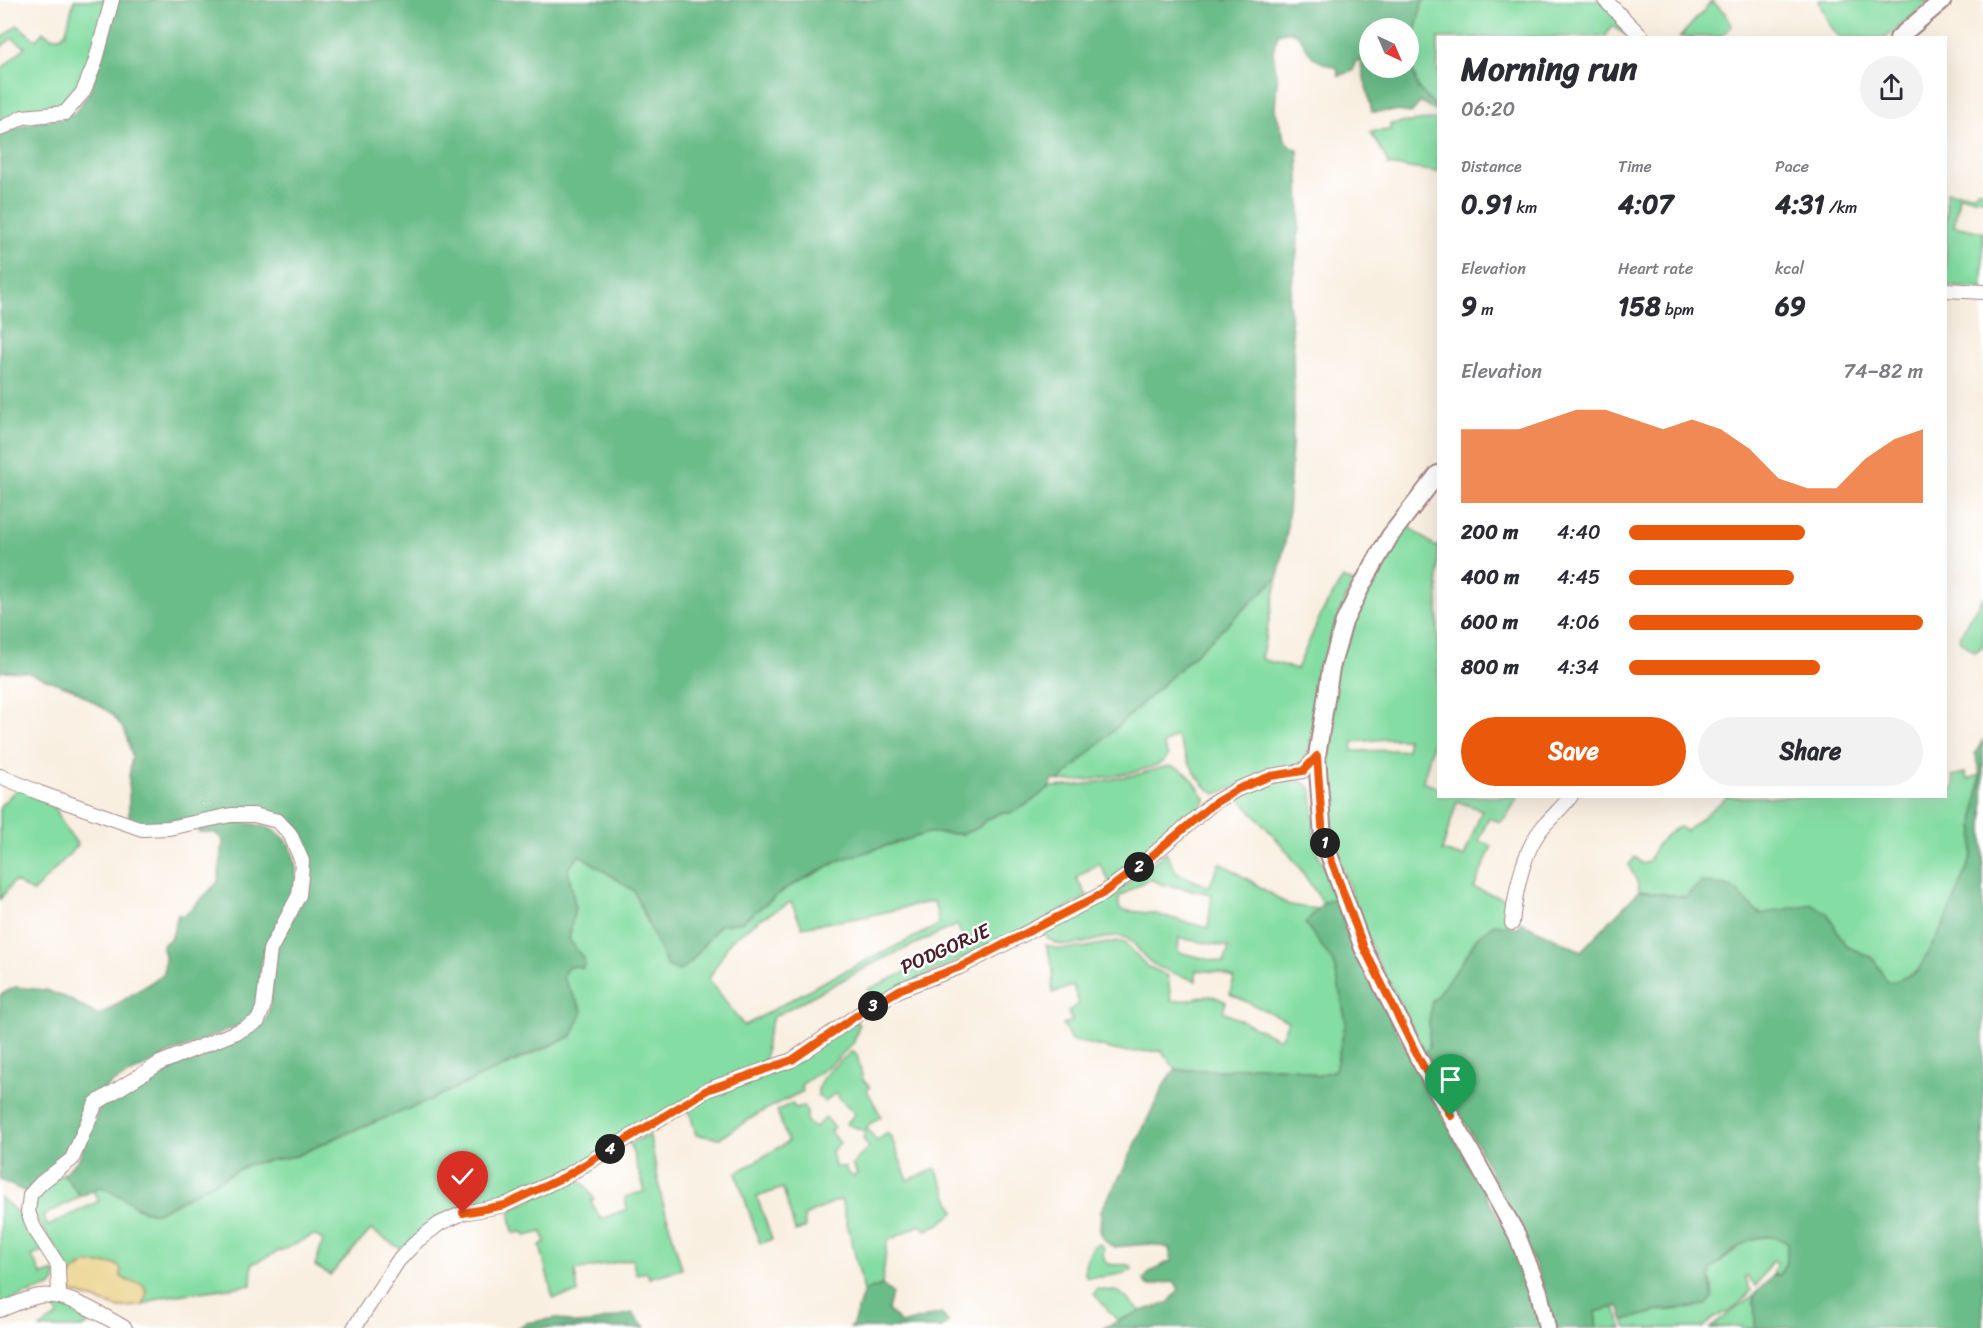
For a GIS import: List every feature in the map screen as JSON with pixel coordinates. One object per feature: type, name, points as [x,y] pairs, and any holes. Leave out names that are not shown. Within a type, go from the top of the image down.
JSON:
[{"type":"main road","points":[[1900,36],[1943,0]]},
{"type":"main road","points":[[1437,475],[1390,536],[1344,622],[1331,668],[1317,756],[1323,838],[1364,948],[1417,1055],[1517,1235],[1539,1292],[1547,1328]]},
{"type":"street","points":[[0,129],[23,117],[65,113],[83,92],[95,63],[112,0]]},
{"type":"street","points":[[1605,0],[1640,36]]},
{"type":"street","points":[[1947,290],[1983,292]]},
{"type":"street","name":"PODGORJE","points":[[354,1328],[398,1261],[417,1241],[439,1224],[463,1213],[505,1205],[566,1176],[707,1090],[792,1060],[859,1014],[901,989],[960,967],[1102,894],[1141,865],[1213,804],[1238,789],[1271,776],[1303,771],[1317,756]]},
{"type":"street","points":[[0,776],[40,793],[142,829],[169,828],[231,815],[254,815],[278,821],[290,834],[302,861],[299,895],[270,950],[263,1008],[258,1021],[160,1063],[96,1103],[72,1159],[41,1183],[30,1195],[28,1212],[34,1228],[58,1265],[59,1297]]},
{"type":"street","points":[[1512,923],[1520,880],[1531,848],[1542,827],[1569,798]]},
{"type":"street","points":[[0,1310],[36,1296],[54,1295],[94,1311],[125,1328]]},
{"type":"green space","points":[[74,0],[109,0],[82,89],[59,110],[0,125],[0,70],[25,47],[12,38],[0,48],[0,40],[17,25],[36,40],[43,32],[51,37],[60,37],[66,32]]},
{"type":"green space","points":[[116,0],[1423,0],[1419,18],[1359,18],[1359,60],[1355,62],[1353,71],[1339,76],[1337,68],[1314,58],[1297,34],[1292,32],[1278,34],[1273,51],[1277,79],[1275,110],[1286,142],[1292,148],[1298,149],[1300,212],[1297,252],[1289,302],[1293,343],[1294,408],[1287,532],[1278,577],[1059,781],[1053,780],[1050,787],[1028,804],[1011,813],[1000,813],[976,829],[962,834],[928,833],[840,860],[787,888],[741,922],[719,925],[690,963],[679,971],[667,966],[634,891],[580,855],[568,869],[575,906],[569,939],[585,961],[583,968],[575,966],[567,968],[563,978],[583,1011],[572,1036],[421,1104],[296,1156],[249,1164],[157,1213],[141,1209],[101,1187],[81,1196],[63,1174],[78,1160],[103,1100],[172,1063],[251,1032],[266,1021],[270,1005],[273,954],[303,899],[309,876],[306,853],[274,815],[159,824],[129,823],[129,778],[132,756],[125,731],[111,713],[73,689],[26,672],[2,671],[0,673],[0,133],[35,122],[62,119],[77,111],[90,91]]},
{"type":"green space","points":[[1423,0],[1601,0],[1640,36],[1628,36],[1612,26],[1606,36],[1437,36],[1437,108],[1418,88],[1415,78],[1419,78],[1419,18]]},
{"type":"green space","points":[[1818,0],[1930,0],[1888,36],[1839,36],[1830,25]]},
{"type":"green space","points":[[1712,1],[1726,14],[1732,26],[1721,36],[1681,36]]},
{"type":"green space","points":[[1364,78],[1415,78],[1418,88],[1437,108],[1437,112],[1420,103],[1411,113],[1372,112]]},
{"type":"green space","points":[[1437,119],[1437,172],[1388,165],[1370,132],[1390,130],[1390,124]]},
{"type":"green space","points":[[1977,190],[1983,191],[1983,199],[1959,196],[1954,226],[1983,232],[1983,289],[1947,286],[1947,192],[1975,194]]},
{"type":"green space","points":[[1406,524],[1437,546],[1437,731],[1423,782],[1437,788],[1437,798],[1517,798],[1506,817],[1500,822],[1488,818],[1479,841],[1492,846],[1474,888],[1511,901],[1507,926],[1478,936],[1429,1021],[1429,1048],[1425,1052],[1371,947],[1335,847],[1324,763],[1333,710],[1334,677],[1341,647],[1368,584]],"holes":[[[1407,739],[1407,750],[1352,751],[1353,742]],[[1457,801],[1482,810],[1464,857],[1442,851]]]},
{"type":"green space","points":[[1278,577],[1261,659],[1297,669],[1321,614],[1343,578],[1353,582],[1324,663],[1310,747],[1305,759],[1295,766],[1216,794],[1197,776],[1175,736],[1163,745],[1168,756],[1163,762],[1153,766],[1111,776],[1059,781]]},
{"type":"green space","points":[[1983,598],[1983,646],[1975,652],[1959,640],[1968,620]]},
{"type":"green space","points":[[1983,740],[1983,1328],[1755,1328],[1754,1295],[1773,1275],[1779,1275],[1787,1263],[1787,1243],[1766,1237],[1746,1242],[1711,1269],[1713,1298],[1706,1305],[1659,1311],[1624,1320],[1619,1306],[1595,1312],[1597,1328],[1556,1328],[1537,1269],[1478,1146],[1425,1052],[1429,1048],[1432,1002],[1478,936],[1494,924],[1518,927],[1521,922],[1581,951],[1639,891],[1686,897],[1701,882],[1735,890],[1761,914],[1811,904],[1827,913],[1846,946],[1873,958],[1887,981],[1893,982],[1917,972],[1945,922],[1962,882],[1972,855],[1980,783],[1979,766],[1975,753]]},
{"type":"green space","points":[[1168,766],[1175,767],[1191,778],[1206,800],[1110,883],[1099,863],[1076,878],[1088,897],[1035,925],[874,999],[868,989],[966,945],[957,925],[880,960],[773,1017],[766,1041],[765,1067],[735,1075],[563,1174],[482,1207],[402,1250],[371,1230],[330,1275],[315,1266],[323,1240],[314,1235],[252,1264],[251,1285],[162,1297],[144,1305],[147,1291],[121,1277],[121,1269],[115,1264],[81,1267],[66,1286],[63,1260],[35,1217],[34,1198],[40,1188],[63,1174],[81,1196],[43,1216],[48,1226],[99,1201],[93,1191],[101,1187],[125,1199],[138,1209],[157,1213],[249,1164],[296,1156],[421,1104],[572,1036],[569,987],[562,978],[567,968],[575,966],[569,939],[575,906],[568,869],[580,855],[634,891],[667,966],[679,971],[690,963],[719,925],[742,922],[787,888],[840,860],[928,833],[962,834],[976,829],[1000,813],[1011,813],[1028,804],[1050,787],[1083,785]],"holes":[[[934,901],[939,925],[823,982],[744,1026],[709,979],[731,940],[762,918],[791,902],[802,927],[863,917]]]},
{"type":"green space","points":[[1965,773],[1967,779],[1980,775],[1972,855],[1954,903],[1922,965],[1906,978],[1887,981],[1873,958],[1846,946],[1827,913],[1811,905],[1762,914],[1754,910],[1739,893],[1690,892],[1687,897],[1639,891],[1629,865],[1635,857],[1642,864],[1649,861],[1657,845],[1669,834],[1679,827],[1686,831],[1726,798],[1947,798],[1947,793],[1951,792],[1954,786],[1952,776]]},
{"type":"green space","points":[[1288,779],[1302,782],[1312,790],[1315,846],[1337,897],[1323,903],[1281,844],[1236,795],[1271,782]]},
{"type":"green space","points":[[20,786],[53,803],[64,826],[78,845],[33,892],[14,881],[0,899],[0,806]]},
{"type":"green space","points":[[225,822],[260,825],[279,834],[292,851],[295,863],[296,883],[292,902],[267,944],[262,960],[259,1005],[250,1021],[166,1055],[112,1083],[97,1094],[71,1155],[26,1192],[0,1180],[0,995],[15,987],[45,990],[67,998],[95,1014],[102,1014],[164,974],[165,955],[162,946],[172,937],[178,914],[182,916],[190,910],[218,882],[223,840],[215,833],[198,832],[197,828]]},
{"type":"green space","points":[[1166,852],[1177,873],[1209,887],[1220,862],[1289,905],[1318,909],[1305,923],[1334,963],[1346,1022],[1335,1070],[1317,1076],[1296,1068],[1252,1066],[1225,1070],[1176,1070],[1162,1051],[1123,1052],[1071,1040],[1063,1024],[1072,1021],[1068,1011],[1079,1004],[1073,986],[1052,993],[1053,968],[1046,945],[1059,949],[1081,948],[1117,941],[1125,943],[1147,966],[1168,976],[1171,1001],[1211,995],[1226,1002],[1223,1012],[1280,1039],[1288,1021],[1230,994],[1234,978],[1218,972],[1196,970],[1196,981],[1171,972],[1153,964],[1131,941],[1122,936],[1066,945],[1049,939],[1042,931],[1095,904],[1127,884]],"holes":[[[1147,880],[1212,894],[1208,928],[1156,914],[1121,910],[1119,897]],[[1179,938],[1229,947],[1224,963],[1178,952]]]},
{"type":"green space","points":[[1337,897],[1372,986],[1514,1246],[1541,1328],[1103,1328],[1141,1311],[1168,1303],[1179,1290],[1175,1282],[1150,1286],[1145,1283],[1144,1279],[1150,1272],[1172,1260],[1169,1248],[1150,1244],[1113,1247],[1105,1241],[1100,1231],[1101,1211],[1166,1081],[1176,1070],[1225,1070],[1252,1066],[1296,1068],[1317,1076],[1335,1070],[1346,1022],[1334,963],[1305,923],[1323,903]]},
{"type":"green space","points":[[855,1020],[859,1025],[854,1042],[833,1063],[801,1085],[803,1091],[761,1112],[720,1138],[696,1135],[688,1106]]},
{"type":"green space","points":[[851,1052],[857,1055],[863,1080],[870,1087],[867,1090],[881,1116],[866,1127],[877,1141],[887,1133],[891,1137],[908,1180],[936,1169],[955,1212],[926,1230],[920,1225],[887,1241],[882,1285],[864,1291],[841,1199],[804,1216],[805,1228],[795,1231],[783,1188],[757,1197],[772,1239],[760,1244],[736,1173],[788,1142],[777,1111],[792,1103],[795,1108],[803,1106],[807,1112],[807,1122],[814,1128],[826,1117],[834,1127],[830,1132],[840,1143],[832,1151],[835,1167],[845,1167],[847,1172],[854,1177],[857,1173],[852,1165],[869,1147],[863,1139],[865,1131],[846,1124],[855,1114],[835,1093],[825,1102],[818,1096],[820,1082],[824,1076]]},
{"type":"green space","points":[[650,1136],[661,1196],[682,1269],[649,1278],[647,1272],[636,1274],[632,1259],[575,1271],[578,1293],[553,1298],[540,1245],[545,1242],[542,1232],[526,1236],[523,1232],[513,1233],[510,1215],[514,1208],[573,1177],[585,1185],[594,1199],[591,1201],[601,1219],[627,1209],[625,1197],[645,1191],[630,1144]]},
{"type":"green space","points":[[0,1197],[18,1213],[26,1209],[45,1250],[32,1256],[42,1275],[56,1271],[55,1281],[50,1287],[18,1297],[0,1306]]},
{"type":"green space","points":[[1778,1237],[1787,1243],[1787,1263],[1779,1275],[1773,1275],[1777,1263],[1772,1261],[1756,1286],[1747,1276],[1745,1277],[1751,1291],[1735,1308],[1712,1319],[1703,1328],[1627,1328],[1624,1320],[1659,1311],[1695,1308],[1712,1287],[1711,1269],[1749,1239]]},
{"type":"green space","points":[[1100,1244],[1104,1248],[1104,1261],[1110,1264],[1131,1266],[1132,1270],[1110,1276],[1086,1277],[1085,1265],[1088,1257],[1094,1246]]},
{"type":"green space","points":[[882,1285],[892,1293],[888,1310],[901,1324],[941,1313],[948,1322],[942,1328],[850,1328],[864,1291]]},
{"type":"green space","points":[[1097,1289],[1119,1292],[1141,1311],[1118,1321],[1094,1294]]},
{"type":"green space","points":[[1754,1295],[1755,1328],[1742,1328],[1741,1326],[1710,1328]]},
{"type":"green space","points":[[51,1299],[90,1313],[87,1325],[81,1328],[40,1328],[58,1316]]},
{"type":"green space","points":[[1615,1307],[1622,1328],[1597,1328],[1595,1312]]},
{"type":"green space","points":[[632,1313],[645,1328],[518,1328],[526,1323],[556,1318],[576,1324]]},
{"type":"sand","points":[[86,1264],[115,1264],[121,1269],[121,1277],[142,1284],[147,1291],[144,1305],[119,1308],[72,1292],[66,1286],[73,1272]]},
{"type":"route","points":[[463,1213],[505,1205],[566,1176],[707,1090],[792,1060],[859,1014],[901,989],[960,967],[1102,894],[1141,865],[1213,804],[1238,789],[1271,776],[1303,771],[1317,756],[1323,838],[1364,948],[1417,1055],[1451,1116]]}]
